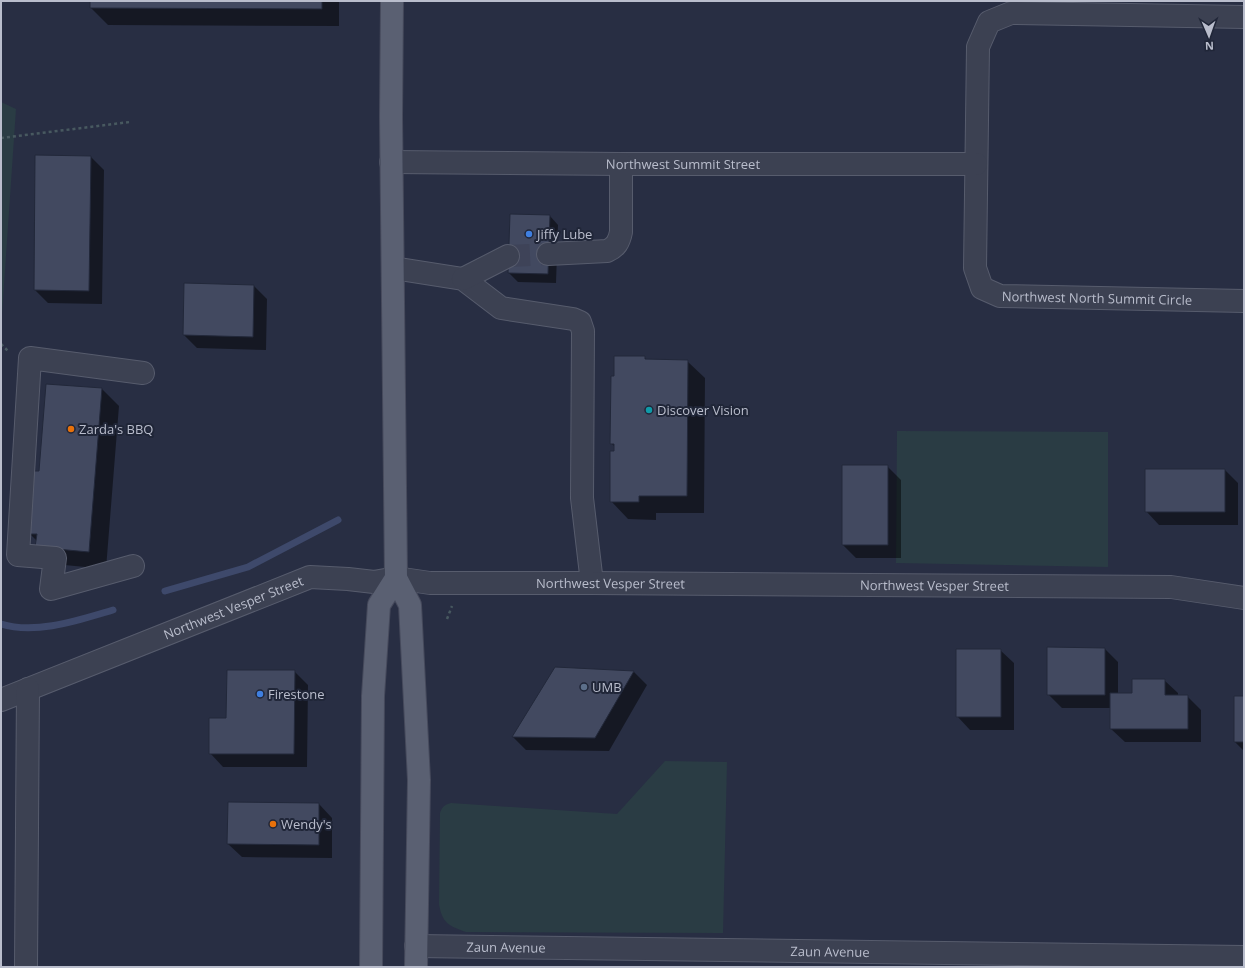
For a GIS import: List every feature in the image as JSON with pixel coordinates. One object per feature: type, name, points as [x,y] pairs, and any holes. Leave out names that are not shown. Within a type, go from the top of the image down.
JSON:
[{"type":"main road","points":[[392,1],[391,162],[396,578],[410,605],[419,780],[416,967]]},
{"type":"main road","points":[[371,967],[373,696],[379,605],[396,578]]},
{"type":"street","name":"Northwest North Summit Circle","points":[[1244,17],[1012,13],[989,22],[978,47],[975,268],[982,288],[1000,296],[1244,301]]},
{"type":"street","name":"Northwest Summit Street","points":[[391,162],[621,164],[976,164]]},
{"type":"street","points":[[548,254],[607,251],[615,247],[621,232],[621,164]]},
{"type":"street","points":[[463,279],[508,256]]},
{"type":"street","points":[[393,268],[463,279],[500,308],[573,319],[580,322],[583,331],[582,498],[592,583]]},
{"type":"street","points":[[133,566],[51,589],[55,558],[18,555],[30,358],[143,373]]},
{"type":"street","name":"Northwest Vesper Street","points":[[1,700],[310,577],[374,582],[396,578],[430,583],[1171,587],[1244,598]]},
{"type":"street","points":[[26,967],[28,689]]},
{"type":"street","name":"Zaun Avenue","points":[[416,946],[1244,957]]},
{"type":"path","points":[[1,138],[130,122]]},
{"type":"path","points":[[447,619],[450,607],[455,604]]},
{"type":"shaded area","points":[[1,102],[16,109],[1,329]]},
{"type":"shaded area","points":[[897,431],[1108,432],[1108,567],[896,563]]},
{"type":"shaded area","points":[[665,761],[727,762],[723,933],[466,932],[451,926],[444,920],[439,904],[440,813],[445,805],[451,803],[617,814]]},
{"type":"building","points":[[90,1],[322,1],[322,9],[90,8]]},
{"type":"building","points":[[35,155],[91,156],[89,291],[34,290]]},
{"type":"building","name":"Jiffy Lube","points":[[510,214],[550,215],[548,274],[508,273]]},
{"type":"building","points":[[184,283],[254,285],[253,337],[183,335]]},
{"type":"building","name":"Discover Vision","points":[[614,356],[645,356],[645,359],[688,360],[687,496],[639,496],[639,502],[610,502],[610,451],[614,451],[614,444],[610,444],[611,376],[614,376]]},
{"type":"building","name":"Zarda's BBQ","points":[[46,384],[102,388],[89,552],[35,547],[37,534],[28,534],[33,471],[39,471]]},
{"type":"building","points":[[842,465],[888,465],[888,545],[842,545]]},
{"type":"building","points":[[1145,469],[1225,469],[1225,512],[1145,512]]},
{"type":"building","points":[[1047,647],[1105,648],[1105,695],[1047,695]]},
{"type":"building","points":[[956,649],[1001,649],[1001,717],[956,717]]},
{"type":"building","name":"UMB","points":[[555,667],[634,671],[595,738],[512,737]]},
{"type":"building","name":"Firestone","points":[[227,670],[295,670],[294,754],[209,754],[209,718],[226,718]]},
{"type":"building","points":[[1132,679],[1165,679],[1165,695],[1188,695],[1188,729],[1110,729],[1110,693],[1132,693]]},
{"type":"building","points":[[1234,696],[1244,696],[1244,742],[1234,742]]},
{"type":"building","name":"Wendy's","points":[[228,802],[319,803],[319,845],[227,844]]},
{"type":"waterway","points":[[165,591],[248,567],[338,520]]},
{"type":"waterway","points":[[1,624],[14,627],[43,627],[72,622],[113,610]]},
{"type":"tunnel","points":[[508,256],[548,254]]},
{"type":"place","name":"Jiffy Lube","points":[[529,234]]},
{"type":"place","name":"Discover Vision","points":[[649,410]]},
{"type":"place","name":"Zarda's BBQ","points":[[71,429]]},
{"type":"place","name":"UMB","points":[[584,687]]},
{"type":"place","name":"Firestone","points":[[260,694]]},
{"type":"place","name":"Wendy's","points":[[273,824]]}]
